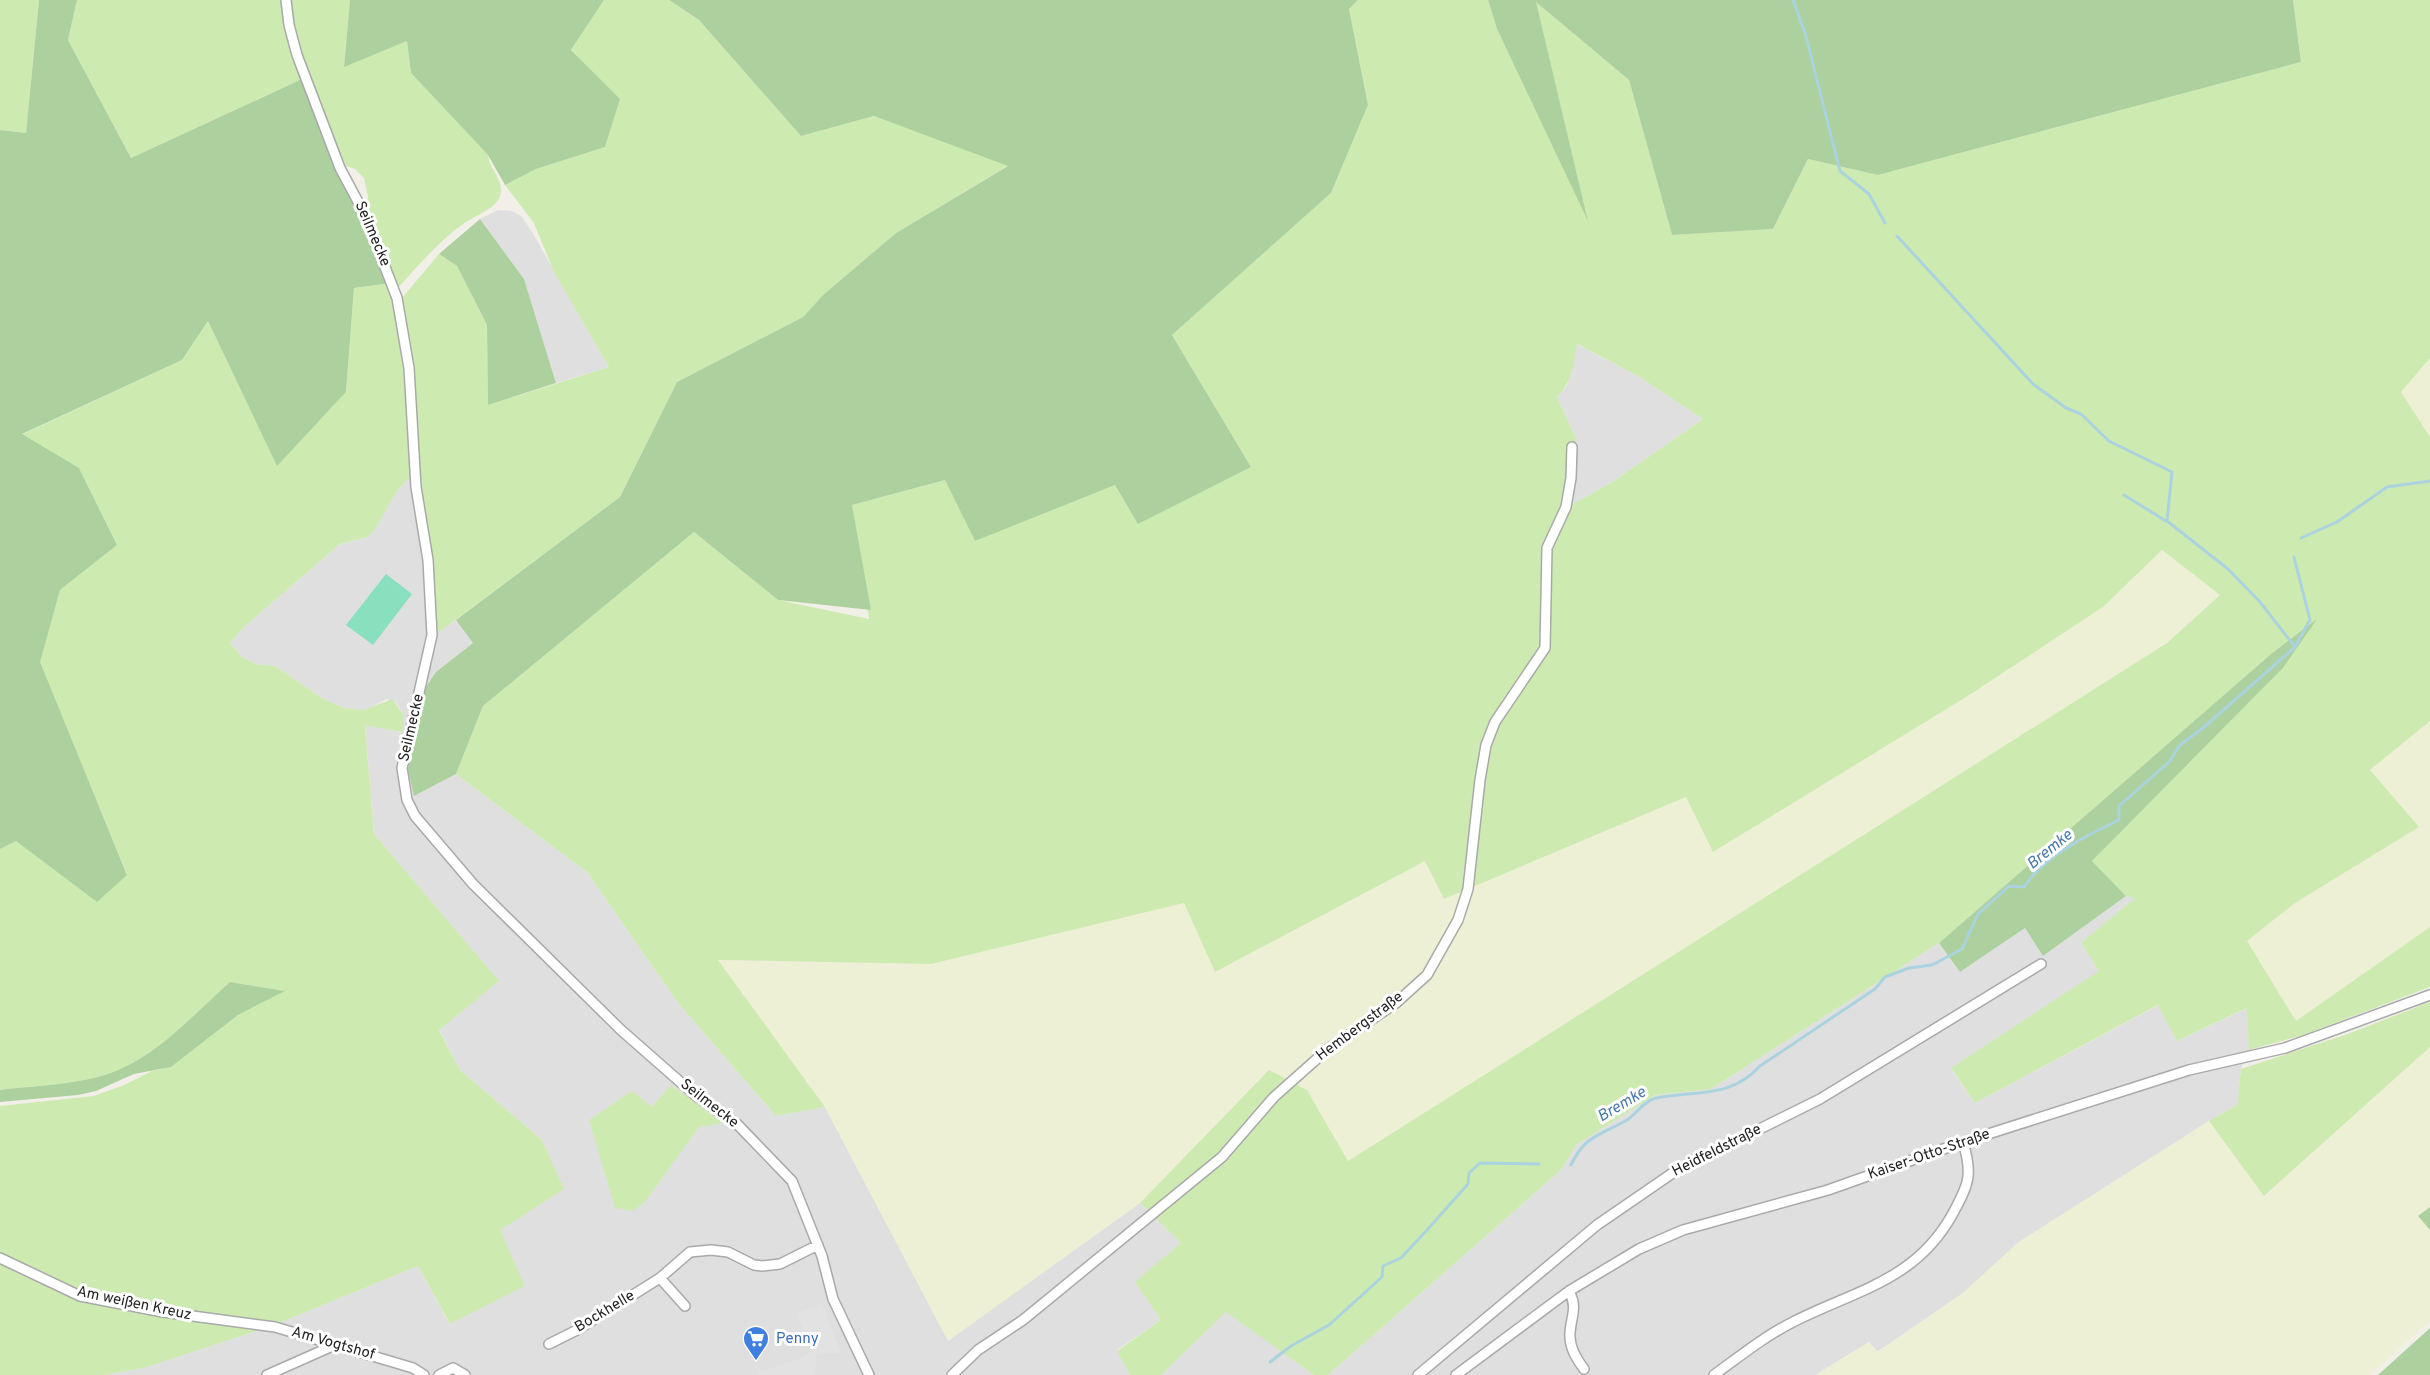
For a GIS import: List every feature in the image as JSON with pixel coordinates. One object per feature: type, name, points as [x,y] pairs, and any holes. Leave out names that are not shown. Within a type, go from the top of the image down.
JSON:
[{"type":"street","name":"Seilmecke","points":[[286,0],[289,25],[297,55],[340,168],[364,213],[397,298],[409,368],[416,487],[428,560],[432,635],[402,768],[407,800],[415,816],[473,884],[621,1030],[695,1095],[737,1124],[792,1181],[818,1245],[833,1299],[869,1375]]},
{"type":"street","name":"Hembergstraße","points":[[952,1375],[978,1350],[1023,1320],[1222,1157],[1275,1097],[1313,1062],[1328,1049],[1396,1003],[1427,975],[1458,920],[1468,889],[1480,780],[1492,729],[1545,648],[1547,548],[1566,507],[1571,478],[1572,447]]},
{"type":"street","name":"Heidfeldstraße","points":[[1418,1375],[1598,1224],[1677,1170],[1820,1099],[2041,964]]},
{"type":"street","name":"Kaiser-Otto-Straße","points":[[1456,1375],[1569,1291],[1639,1249],[1683,1230],[1828,1190],[1963,1142],[2189,1070],[2295,1045],[2430,995]]},
{"type":"street","points":[[1714,1375],[1775,1332],[1901,1272],[1923,1255],[1945,1229],[1963,1196],[1970,1167],[1963,1142]]},
{"type":"street","name":"Bockhelle","points":[[549,1344],[577,1330],[660,1278],[684,1256],[700,1250],[728,1252],[754,1265],[762,1266],[780,1264],[818,1245]]},
{"type":"street","name":"Am weißen Kreuz","points":[[0,1258],[80,1296],[163,1312],[274,1327]]},
{"type":"street","points":[[660,1278],[686,1306]]},
{"type":"street","points":[[1569,1291],[1576,1307],[1570,1331],[1570,1343],[1584,1369]]},
{"type":"street","name":"Am Vogtshof","points":[[274,1327],[413,1368],[424,1375]]},
{"type":"street","points":[[267,1375],[337,1344]]},
{"type":"street","points":[[439,1375],[453,1368],[464,1375]]},
{"type":"shaded area","points":[[498,210],[512,211],[522,217],[609,367],[556,383],[524,279],[480,219]]},
{"type":"shaded area","points":[[1576,344],[1638,376],[1703,419],[1611,483],[1569,506],[1576,439],[1557,397],[1567,386]]},
{"type":"shaded area","points":[[412,480],[435,635],[456,620],[474,643],[436,672],[412,749],[414,796],[456,774],[587,872],[678,1003],[776,1116],[825,1107],[948,1340],[1140,1203],[1181,1243],[1136,1282],[1161,1320],[1117,1350],[1130,1375],[104,1375],[144,1368],[272,1326],[418,1266],[449,1323],[500,1230],[542,1140],[460,1070],[439,1029],[498,981],[374,834],[365,724],[401,732],[404,715],[396,703],[387,699],[364,711],[344,708],[322,698],[275,666],[256,664],[242,657],[230,643],[244,627],[340,544],[367,537],[397,491],[406,481]]},
{"type":"shaded area","points":[[2126,896],[2136,898],[2081,943],[2100,971],[1951,1069],[1975,1103],[2159,1005],[2177,1041],[2248,1008],[2249,1050],[2241,1069],[2237,1105],[2019,1242],[1963,1293],[1877,1352],[1869,1342],[1815,1375],[1328,1375],[1562,1169],[1576,1145],[1655,1095],[1711,1089],[1939,943],[1960,972],[2025,928],[2043,956]]},
{"type":"shaded area","points":[[822,1304],[841,1353],[816,1354],[815,1375],[759,1375],[758,1372],[802,1358],[810,1350],[797,1313]]},
{"type":"shaded area","points":[[1226,1311],[1314,1375],[1161,1375]]},
{"type":"green space","points":[[0,0],[39,0],[26,133],[0,130]]},
{"type":"green space","points":[[39,0],[77,0],[68,40],[131,158],[302,79],[391,283],[354,288],[346,392],[277,466],[208,321],[182,360],[22,434],[79,468],[117,545],[60,590],[40,662],[127,875],[97,902],[16,841],[0,849],[0,130],[26,133]]},
{"type":"green space","points":[[77,0],[350,0],[344,66],[407,41],[411,73],[488,155],[500,183],[499,199],[445,239],[397,289],[367,212],[368,196],[364,178],[355,169],[346,166],[310,79],[291,84],[131,158],[68,40]]},
{"type":"green space","points":[[350,0],[604,0],[571,50],[620,99],[605,147],[536,169],[505,185],[488,155],[411,73],[407,41],[344,67]]},
{"type":"green space","points":[[604,0],[669,0],[699,20],[801,136],[874,116],[1009,165],[896,233],[823,295],[803,317],[677,382],[620,497],[434,636],[433,607],[412,480],[406,481],[397,491],[375,529],[367,537],[340,544],[244,627],[230,643],[242,657],[256,664],[275,666],[322,698],[344,708],[364,710],[392,699],[404,715],[402,732],[365,725],[374,834],[499,981],[439,1030],[460,1070],[542,1140],[564,1189],[500,1230],[525,1286],[450,1324],[418,1266],[272,1326],[144,1368],[104,1375],[0,1375],[0,1106],[94,1096],[152,1071],[171,1067],[238,1015],[284,991],[230,982],[149,1053],[118,1070],[75,1082],[0,1090],[0,849],[15,840],[97,901],[127,874],[39,662],[60,590],[117,545],[79,468],[21,435],[182,360],[208,321],[277,465],[346,392],[354,288],[391,283],[396,299],[402,298],[439,254],[457,266],[487,325],[488,405],[609,367],[554,272],[534,223],[505,185],[536,169],[605,147],[619,99],[571,50]]},
{"type":"green space","points":[[669,0],[1358,0],[1349,9],[1368,105],[1331,193],[1172,335],[1251,467],[1138,524],[1115,485],[975,541],[945,480],[852,505],[871,610],[778,600],[694,532],[483,706],[456,774],[414,796],[408,769],[426,687],[436,672],[473,643],[456,620],[620,497],[677,382],[803,317],[823,295],[896,233],[1008,166],[874,116],[801,136],[699,20]]},
{"type":"green space","points":[[1358,0],[1488,0],[1497,29],[1587,217],[1535,1],[1629,80],[1672,235],[1773,229],[1808,159],[1878,175],[2301,62],[2293,0],[2430,0],[2430,358],[2401,392],[2430,437],[2430,721],[2370,770],[2419,827],[2295,903],[2247,941],[2296,1021],[2430,927],[2430,987],[2303,1035],[2249,1050],[2247,1008],[2177,1041],[2158,1005],[1975,1103],[1951,1068],[2099,971],[2081,943],[2135,898],[2126,896],[2092,861],[2283,668],[2315,621],[2271,654],[1939,943],[1711,1089],[1655,1095],[1576,1145],[1562,1169],[1328,1375],[1314,1375],[1226,1312],[1161,1375],[1130,1375],[1117,1351],[1161,1320],[1135,1282],[1181,1243],[1140,1203],[1269,1070],[1307,1090],[1348,1161],[2167,643],[2220,595],[2162,550],[2103,607],[1971,694],[1713,852],[1686,797],[1444,899],[1425,861],[1215,972],[1184,903],[931,964],[718,960],[825,1107],[776,1116],[678,1003],[587,872],[456,774],[483,706],[694,532],[778,600],[869,619],[852,505],[945,480],[975,540],[1115,485],[1138,523],[1251,467],[1172,335],[1331,193],[1368,105],[1349,9]],"holes":[[[1577,344],[1638,376],[1703,419],[1611,483],[1569,506],[1577,465],[1576,439],[1557,397],[1569,379]]]},
{"type":"green space","points":[[1488,0],[2293,0],[2301,62],[1878,175],[1808,159],[1773,229],[1672,235],[1629,80],[1536,2],[1588,221],[1497,29]]},
{"type":"green space","points":[[480,219],[524,279],[556,383],[488,405],[487,325],[457,266],[439,254]]},
{"type":"green space","points":[[2430,358],[2430,437],[2401,392]]},
{"type":"green space","points":[[2162,550],[2220,595],[2167,643],[1348,1161],[1307,1090],[1269,1070],[1140,1203],[948,1341],[825,1107],[717,960],[931,964],[1184,903],[1215,972],[1425,861],[1444,899],[1687,797],[1713,852],[1971,694],[2103,607]]},
{"type":"green space","points":[[386,574],[412,594],[373,645],[346,625]]},
{"type":"green space","points":[[2317,619],[2283,668],[2092,861],[2126,896],[2043,956],[2025,928],[1960,972],[1939,943],[2271,654]]},
{"type":"green space","points":[[2430,721],[2430,927],[2296,1021],[2247,941],[2295,903],[2418,827],[2370,770]]},
{"type":"green space","points":[[230,982],[285,991],[238,1015],[171,1067],[134,1074],[96,1091],[78,1095],[0,1102],[0,1090],[90,1079],[134,1062],[177,1031]]},
{"type":"green space","points":[[2430,1002],[2430,1047],[2264,1196],[2209,1121],[2237,1105],[2241,1069],[2345,1035]]},
{"type":"green space","points":[[2430,1047],[2430,1207],[2418,1216],[2430,1230],[2430,1321],[2370,1375],[1816,1375],[1869,1342],[1878,1352],[1963,1293],[2019,1242],[2209,1121],[2265,1196]]},
{"type":"green space","points":[[671,1085],[723,1123],[699,1127],[645,1202],[632,1211],[615,1208],[589,1120],[632,1091],[652,1107]]},
{"type":"green space","points":[[2430,1207],[2430,1230],[2418,1216]]},
{"type":"green space","points":[[2430,1328],[2430,1375],[2378,1375]]},
{"type":"waterway","points":[[1793,0],[1805,33],[1840,171],[1869,194],[1885,223]]},
{"type":"waterway","points":[[1897,236],[2033,384],[2066,408],[2081,414],[2109,441],[2172,472],[2167,521],[2228,569],[2260,602],[2295,647]]},
{"type":"waterway","name":"Bremke","points":[[2301,538],[2337,522],[2387,487],[2430,481]]},
{"type":"waterway","points":[[2124,495],[2166,521]]},
{"type":"waterway","name":"Bremke","points":[[1571,1165],[1576,1155],[1588,1142],[1627,1120],[1652,1099],[1724,1089],[1737,1084],[1875,989],[1885,977],[1909,968],[1932,965],[1962,949],[1978,914],[2009,886],[2024,887],[2032,876],[2054,857],[2080,840],[2119,820],[2119,806],[2170,761],[2179,746],[2295,647],[2310,620],[2294,557]]},
{"type":"waterway","name":"Bremke","points":[[1270,1362],[1291,1346],[1329,1325],[1382,1277],[1383,1266],[1401,1258],[1468,1184],[1469,1173],[1480,1163],[1539,1164]]},
{"type":"place","name":"Penny","points":[[756,1362]]}]
